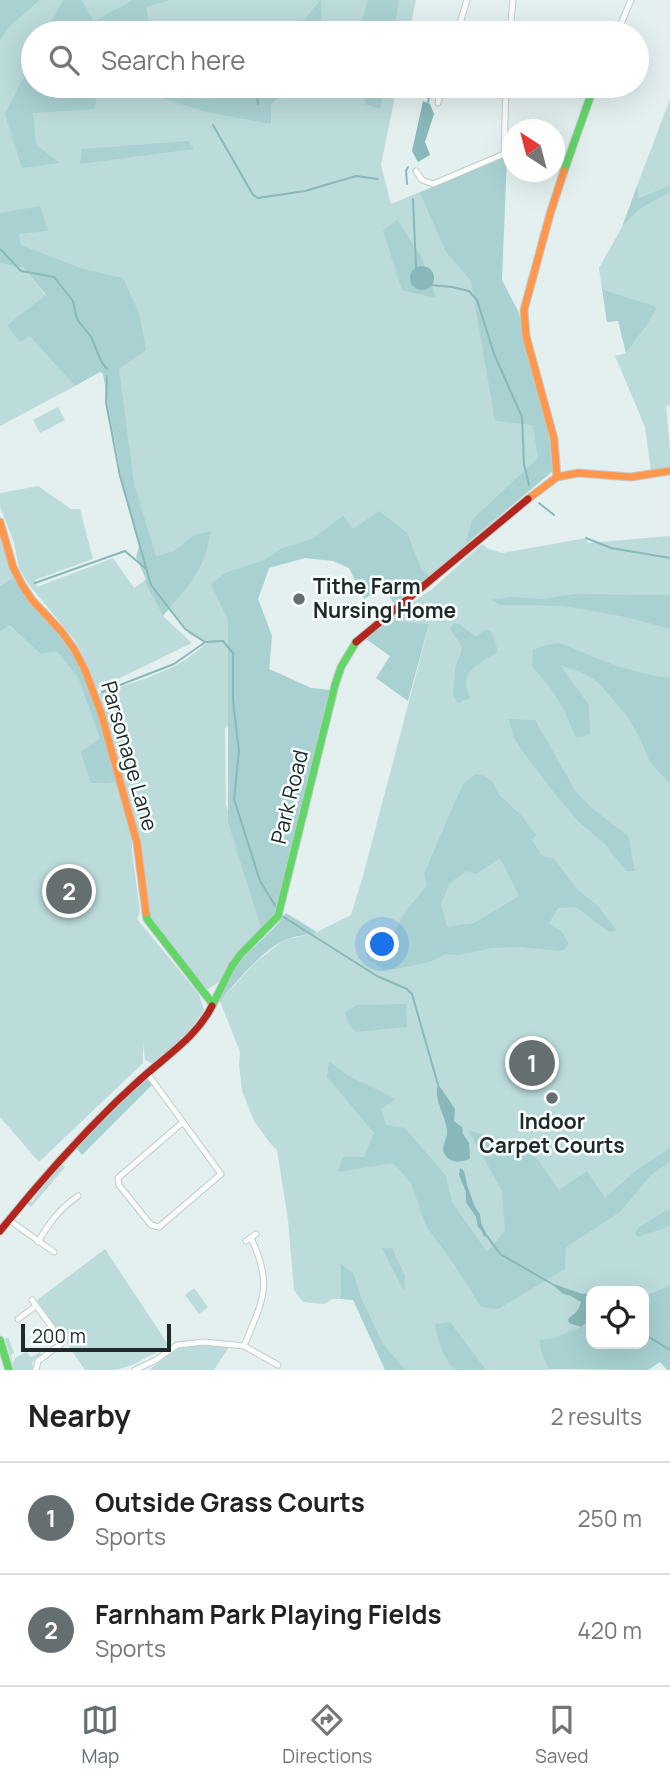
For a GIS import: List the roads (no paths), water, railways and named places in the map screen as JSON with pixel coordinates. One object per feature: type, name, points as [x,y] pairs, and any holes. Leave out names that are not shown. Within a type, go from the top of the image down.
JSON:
[{"type":"main road","points":[[590,98],[550,214],[524,310],[526,335],[554,439],[557,477],[578,473],[631,477],[670,471]]},
{"type":"main road","name":"Park Road","points":[[0,1231],[80,1137],[198,1029],[232,966],[278,916],[335,686],[350,649],[367,630],[557,477]]},
{"type":"main road","name":"Parsonage Lane","points":[[0,522],[13,567],[22,585],[74,649],[102,713],[137,843],[147,919],[212,1003]]},
{"type":"main road","points":[[0,1340],[9,1370]]},
{"type":"street","points":[[461,21],[467,0]]},
{"type":"street","points":[[511,21],[513,0]]},
{"type":"street","points":[[622,21],[631,0]]},
{"type":"street","points":[[438,103],[439,98]]},
{"type":"street","points":[[418,177],[433,184],[504,154],[506,98]]},
{"type":"street","points":[[147,1073],[183,1122],[221,1174],[159,1227],[154,1226],[119,1185],[118,1178],[183,1122]]},
{"type":"street","points":[[38,1242],[50,1221],[67,1203],[78,1196]]},
{"type":"street","points":[[9,1220],[54,1252]]},
{"type":"street","points":[[244,1346],[263,1300],[264,1289],[260,1258],[251,1238]]},
{"type":"street","points":[[18,1319],[34,1303],[62,1341],[38,1361],[36,1370]]},
{"type":"street","points":[[135,1370],[156,1360],[177,1345],[204,1342],[244,1346],[278,1365]]},
{"type":"waterway","points":[[257,98],[258,104]]},
{"type":"waterway","points":[[428,102],[429,98]]},
{"type":"waterway","points":[[213,125],[253,195],[258,198],[305,191],[356,176],[378,179]]},
{"type":"waterway","points":[[407,184],[408,167]]},
{"type":"waterway","points":[[413,199],[416,267]]},
{"type":"waterway","points":[[0,249],[21,271],[54,277],[73,301],[77,319],[91,337],[107,369]]},
{"type":"waterway","points":[[430,285],[469,291],[477,300],[494,354],[522,417],[524,464],[529,485]]},
{"type":"waterway","points":[[107,376],[106,402],[120,476],[151,585],[185,629],[205,642],[223,641],[233,653],[233,700],[239,751],[234,799],[260,881],[276,907]]},
{"type":"waterway","points":[[539,503],[554,515]]},
{"type":"waterway","points":[[586,538],[611,548],[670,558]]},
{"type":"waterway","points":[[35,583],[125,551],[145,568]]},
{"type":"waterway","points":[[102,692],[174,664],[204,643]]},
{"type":"waterway","points":[[282,916],[377,976],[407,989],[412,994],[439,1088]]},
{"type":"waterway","points":[[487,1236],[500,1254],[554,1285]]},
{"type":"waterway","points":[[649,1337],[670,1350]]},
{"type":"place","name":"Tithe Farm Nursing Home","points":[[299,599]]},
{"type":"place","name":"Farnham Park Playing Fields","points":[[69,891]]},
{"type":"place","name":"Outside Grass Courts","points":[[532,1063]]},
{"type":"place","name":"Indoor Carpet Courts","points":[[552,1098]]}]
